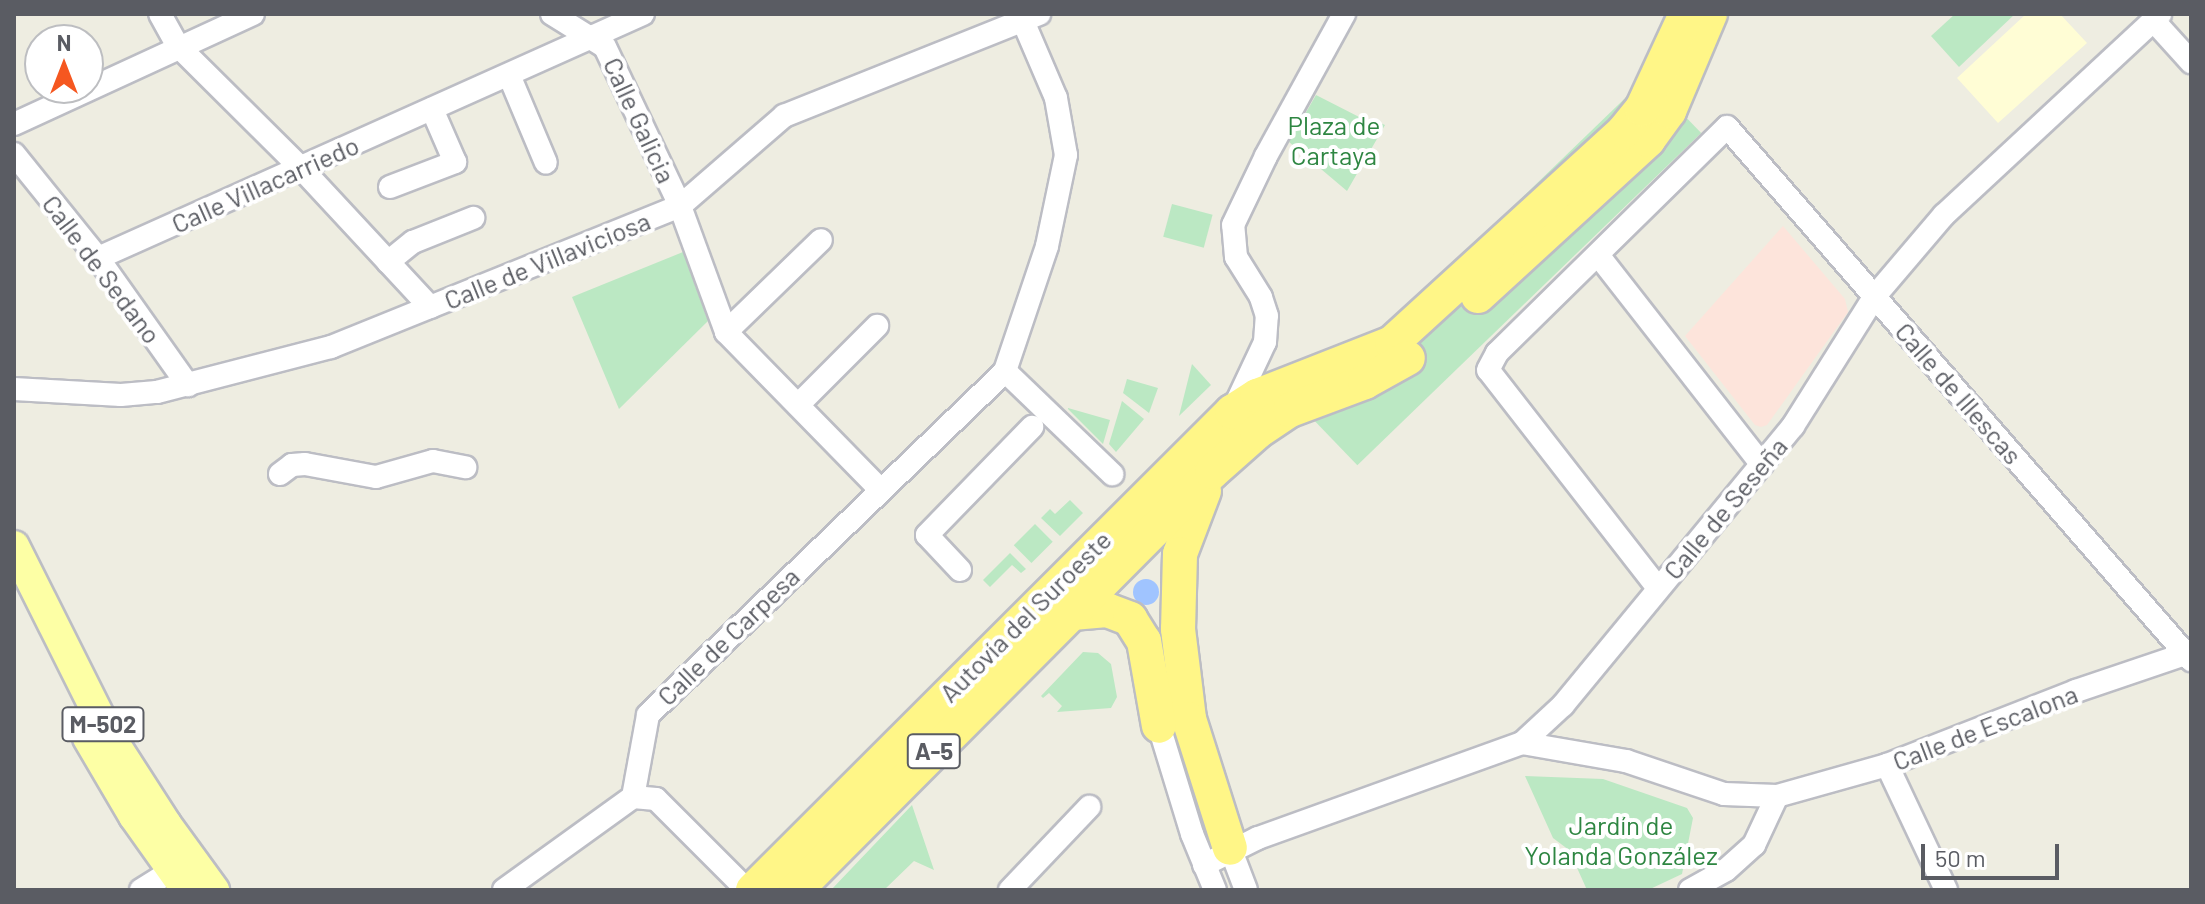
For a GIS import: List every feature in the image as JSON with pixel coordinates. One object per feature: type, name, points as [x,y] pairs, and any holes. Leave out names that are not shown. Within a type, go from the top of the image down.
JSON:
[{"type":"highway","points":[[1244,422],[1257,396],[1372,354],[1420,322],[1624,131],[1642,109],[1686,14]]},
{"type":"highway","points":[[1244,422],[1390,371],[1418,350],[1648,140],[1669,111],[1710,14]]},
{"type":"highway","name":"Autovía del Suroeste","points":[[796,890],[1212,472],[1244,422]]},
{"type":"highway","name":"Autovía del Suroeste","points":[[745,885],[1244,422]]},
{"type":"highway","points":[[1159,726],[1178,629],[1180,554],[1212,472]]},
{"type":"highway","points":[[1072,613],[1107,610],[1130,619],[1144,641],[1192,729],[1217,856]]},
{"type":"main road","name":"M-502","points":[[14,546],[108,734],[166,824],[214,890]]},
{"type":"main road","name":"M-502","points":[[14,593],[91,744],[134,816],[180,880]]},
{"type":"street","points":[[160,14],[178,46],[301,168],[430,307]]},
{"type":"street","points":[[14,124],[253,14]]},
{"type":"street","name":"Calle Galicia","points":[[552,14],[605,47],[680,206],[726,332]]},
{"type":"street","name":"Calle Villacarriedo","points":[[98,258],[643,14]]},
{"type":"street","points":[[1244,422],[1265,342],[1267,316],[1261,297],[1236,257],[1233,225],[1256,175],[1344,14]]},
{"type":"street","points":[[1027,16],[1056,98],[1066,155],[1047,246],[1005,371],[1112,474]]},
{"type":"street","name":"Calle de Villaviciosa","points":[[14,389],[121,395],[188,385],[331,347],[680,206],[784,116],[1027,16]]},
{"type":"street","name":"Calle de Seseña","points":[[1217,856],[1522,743],[1563,705],[1762,465],[1793,426],[1875,296],[1944,215],[2156,17],[2191,62]]},
{"type":"street","points":[[509,75],[546,163]]},
{"type":"street","points":[[390,187],[455,162],[432,109]]},
{"type":"street","name":"Calle de Illescas","points":[[1598,255],[1727,127],[2189,655]]},
{"type":"street","name":"Calle de Sedano","points":[[14,154],[98,258],[188,385]]},
{"type":"street","points":[[388,262],[413,242],[473,218]]},
{"type":"street","points":[[821,240],[726,332],[880,489]]},
{"type":"street","points":[[1658,588],[1488,370],[1497,353],[1598,255],[1762,465]]},
{"type":"street","points":[[798,405],[877,326]]},
{"type":"street","name":"Calle de Carpesa","points":[[633,797],[648,715],[1005,371]]},
{"type":"street","points":[[960,570],[927,535],[1032,427]]},
{"type":"street","points":[[280,474],[292,465],[305,464],[376,477],[433,461],[465,467]]},
{"type":"street","name":"Calle de Escalona","points":[[1522,743],[1626,761],[1724,794],[1777,796],[1887,765],[2076,691],[2189,655]]},
{"type":"street","points":[[1159,726],[1217,856],[1246,890]]},
{"type":"street","points":[[1887,765],[1946,890]]},
{"type":"street","points":[[1690,890],[1726,870],[1754,845],[1766,826],[1777,796]]},
{"type":"street","points":[[504,890],[633,797],[656,799],[745,885]]},
{"type":"street","points":[[1010,890],[1089,807]]},
{"type":"street","points":[[1215,890],[1217,856]]},
{"type":"street","points":[[141,890],[180,880]]},
{"type":"shaded area","points":[[2026,14],[2060,14],[2087,43],[1998,123],[1957,78]]},
{"type":"shaded area","points":[[1783,226],[1845,299],[1848,312],[1767,425],[1761,427],[1755,425],[1685,336]]},
{"type":"green space","points":[[1955,14],[2015,14],[1959,67],[1931,36]]},
{"type":"green space","points":[[1647,77],[1701,133],[1357,465],[1303,409]]},
{"type":"green space","name":"Plaza de Cartaya","points":[[1316,95],[1369,122],[1372,119],[1385,125],[1347,191],[1289,142]]},
{"type":"green space","points":[[1172,204],[1213,215],[1204,248],[1163,237]]},
{"type":"green space","points":[[683,252],[708,321],[619,409],[572,297]]},
{"type":"green space","points":[[1192,364],[1211,385],[1179,416]]},
{"type":"green space","points":[[1127,379],[1158,388],[1149,413],[1123,393]]},
{"type":"green space","points":[[1122,401],[1144,419],[1116,452],[1109,444]]},
{"type":"green space","points":[[1068,409],[1110,420],[1103,444]]},
{"type":"green space","points":[[1070,500],[1083,513],[1060,536],[1041,518],[1050,509],[1055,514]]},
{"type":"green space","points":[[1035,524],[1053,542],[1031,563],[1014,545]]},
{"type":"green space","points":[[1010,553],[1026,569],[1021,573],[1012,565],[990,587],[983,580]]},
{"type":"green space","points":[[1083,652],[1098,653],[1111,664],[1117,697],[1111,708],[1057,712],[1062,706],[1049,693],[1043,698],[1041,696]]},
{"type":"green space","name":"Jardín de Yolanda González","points":[[1525,776],[1603,779],[1687,808],[1693,818],[1682,874],[1648,890],[1587,890],[1569,850],[1553,838]]},
{"type":"green space","points":[[912,805],[934,870],[914,861],[884,890],[831,890]]},
{"type":"water","points":[[1146,579],[1155,583],[1159,592],[1155,601],[1146,605],[1137,601],[1133,592],[1137,583]]}]
